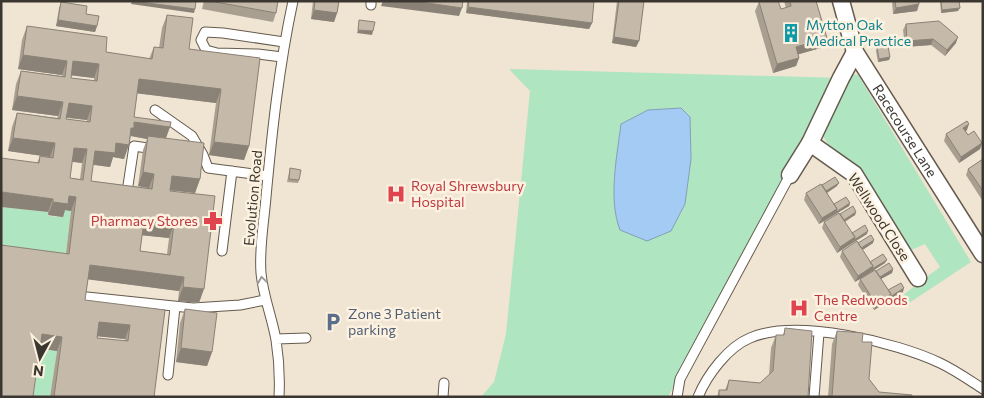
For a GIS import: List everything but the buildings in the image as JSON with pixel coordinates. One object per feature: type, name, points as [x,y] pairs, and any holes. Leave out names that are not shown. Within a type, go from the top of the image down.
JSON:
[{"type":"street","name":"Racecourse Lane","points":[[841,1],[855,52],[983,254]]},
{"type":"street","points":[[790,175],[810,143],[855,52]]},
{"type":"street","name":"Wellwood Close","points":[[810,143],[854,174],[918,278]]},
{"type":"lane","name":"Evolution Road","points":[[279,397],[280,381],[276,338],[265,300],[261,257],[282,57],[293,1]]},
{"type":"lane","points":[[282,57],[258,54],[217,53],[206,50],[201,40],[205,32],[223,32],[284,42]]},
{"type":"lane","points":[[155,110],[192,136],[208,168],[268,176]]},
{"type":"lane","points":[[127,192],[134,146],[164,150]]},
{"type":"lane","points":[[194,154],[203,155]]},
{"type":"lane","points":[[222,251],[232,171]]},
{"type":"lane","points":[[677,397],[680,379],[790,175]]},
{"type":"lane","points":[[87,297],[193,308],[240,306],[265,300]]},
{"type":"lane","points":[[168,375],[175,307]]},
{"type":"lane","points":[[698,397],[709,375],[728,353],[750,338],[777,331],[819,333],[858,338],[913,353],[940,363],[983,389]]},
{"type":"lane","points":[[814,397],[819,333]]},
{"type":"lane","points":[[276,338],[306,338]]},
{"type":"lane","points":[[443,397],[444,383]]},
{"type":"green space","points":[[509,69],[841,78],[668,397],[481,397],[494,382],[506,334],[530,91]]},
{"type":"green space","points":[[849,74],[858,75],[971,262],[909,303],[903,295],[940,267],[925,244],[909,251],[860,169],[828,144],[821,133]]},
{"type":"green space","points":[[1,207],[48,212],[48,216],[62,217],[64,210],[71,211],[64,268],[1,260]]},
{"type":"green space","points":[[37,348],[57,351],[50,397],[30,397]]},
{"type":"water","points":[[681,108],[690,117],[691,159],[685,204],[671,231],[647,241],[620,230],[616,218],[614,177],[621,124],[648,110]]},
{"type":"place","name":"Mytton Oak Medical Practice","points":[[791,33]]},
{"type":"place","name":"Royal Shrewsbury Hospital","points":[[396,194]]},
{"type":"place","name":"Pharmacy Stores","points":[[213,221]]},
{"type":"place","name":"The Redwoods Centre","points":[[799,308]]},
{"type":"place","name":"Zone 3 Patient parking","points":[[333,322]]}]
